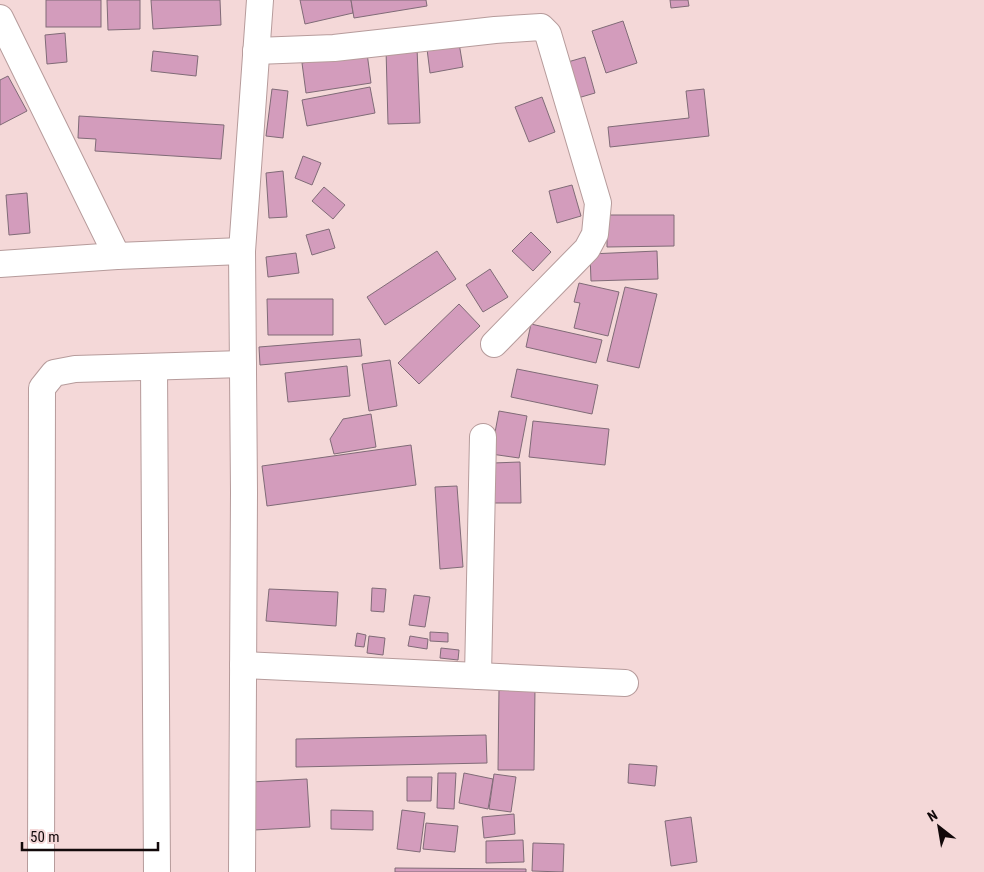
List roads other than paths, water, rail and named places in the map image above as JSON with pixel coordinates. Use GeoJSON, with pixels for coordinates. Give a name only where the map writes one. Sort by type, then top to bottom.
{"type":"FeatureCollection","features":[{"type":"Feature","properties":{"kind":"street"},"geometry":{"type":"LineString","coordinates":[[242,872],[242,250],[260,0]]}},
{"type":"Feature","properties":{"kind":"street"},"geometry":{"type":"LineString","coordinates":[[0,18],[117,256]]}},
{"type":"Feature","properties":{"kind":"street"},"geometry":{"type":"LineString","coordinates":[[256,51],[334,48],[495,30],[541,27],[548,34],[598,203],[595,234],[587,249],[494,344]]}},
{"type":"Feature","properties":{"kind":"street"},"geometry":{"type":"LineString","coordinates":[[0,264],[242,250]]}},
{"type":"Feature","properties":{"kind":"street"},"geometry":{"type":"LineString","coordinates":[[41,872],[42,388],[54,373],[75,369],[243,364]]}},
{"type":"Feature","properties":{"kind":"street"},"geometry":{"type":"LineString","coordinates":[[154,367],[157,872]]}},
{"type":"Feature","properties":{"kind":"street"},"geometry":{"type":"LineString","coordinates":[[478,676],[483,437]]}},
{"type":"Feature","properties":{"kind":"street"},"geometry":{"type":"LineString","coordinates":[[243,666],[624,683]]}}]}
